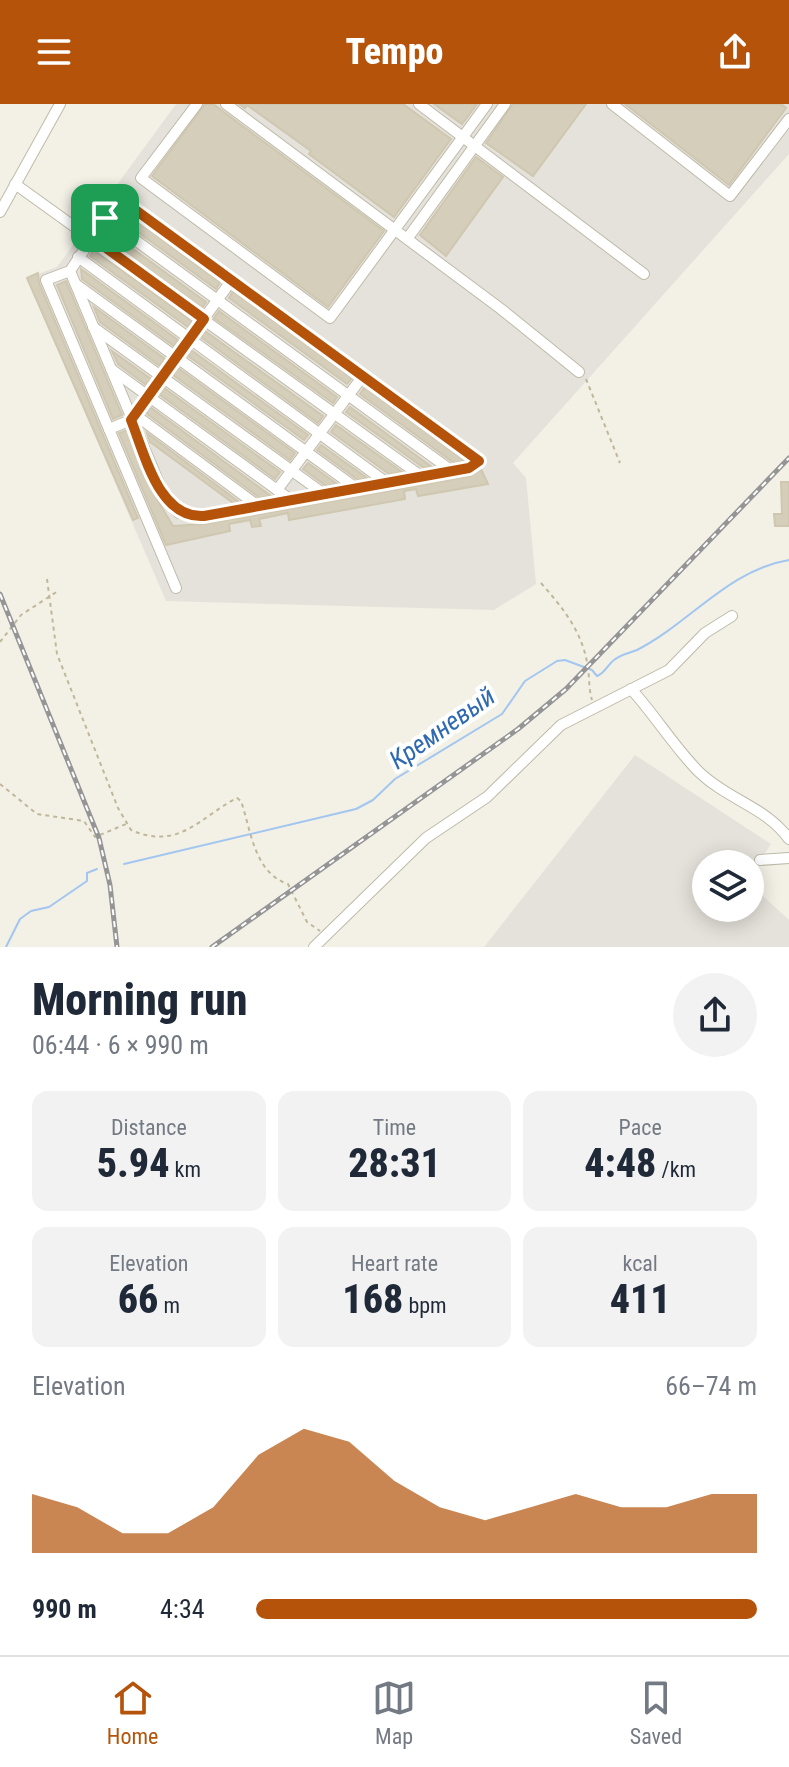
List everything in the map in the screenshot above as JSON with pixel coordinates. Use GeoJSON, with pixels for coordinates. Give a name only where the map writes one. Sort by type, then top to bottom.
{"type":"FeatureCollection","features":[{"type":"Feature","properties":{"kind":"street"},"geometry":{"type":"LineString","coordinates":[[0,212],[60,104]]}},
{"type":"Feature","properties":{"kind":"street"},"geometry":{"type":"LineString","coordinates":[[197,104],[141,178],[330,318],[487,104]]}},
{"type":"Feature","properties":{"kind":"street"},"geometry":{"type":"LineString","coordinates":[[226,104],[579,372]]}},
{"type":"Feature","properties":{"kind":"street"},"geometry":{"type":"LineString","coordinates":[[419,104],[644,274]]}},
{"type":"Feature","properties":{"kind":"street"},"geometry":{"type":"LineString","coordinates":[[407,239],[505,104]]}},
{"type":"Feature","properties":{"kind":"street"},"geometry":{"type":"LineString","coordinates":[[612,104],[730,196],[789,119]]}},
{"type":"Feature","properties":{"kind":"street"},"geometry":{"type":"LineString","coordinates":[[15,184],[421,476]]}},
{"type":"Feature","properties":{"kind":"street"},"geometry":{"type":"LineString","coordinates":[[70,271],[166,500],[179,513],[204,516],[469,468],[479,461],[119,198],[70,271],[46,280],[176,588]]}},
{"type":"Feature","properties":{"kind":"street"},"geometry":{"type":"LineString","coordinates":[[105,218],[452,471]]}},
{"type":"Feature","properties":{"kind":"street"},"geometry":{"type":"LineString","coordinates":[[78,257],[387,483]]}},
{"type":"Feature","properties":{"kind":"street"},"geometry":{"type":"LineString","coordinates":[[109,429],[149,395],[231,281]]}},
{"type":"Feature","properties":{"kind":"street"},"geometry":{"type":"LineString","coordinates":[[75,284],[356,488]]}},
{"type":"Feature","properties":{"kind":"street"},"geometry":{"type":"LineString","coordinates":[[93,327],[324,494]]}},
{"type":"Feature","properties":{"kind":"street"},"geometry":{"type":"LineString","coordinates":[[109,368],[291,500]]}},
{"type":"Feature","properties":{"kind":"street"},"geometry":{"type":"LineString","coordinates":[[277,490],[363,376]]}},
{"type":"Feature","properties":{"kind":"street"},"geometry":{"type":"LineString","coordinates":[[130,414],[258,506]]}},
{"type":"Feature","properties":{"kind":"street"},"geometry":{"type":"LineString","coordinates":[[314,947],[426,838],[487,797],[561,725],[682,661],[705,633],[732,616]]}},
{"type":"Feature","properties":{"kind":"street"},"geometry":{"type":"LineString","coordinates":[[631,689],[699,771],[720,789],[775,820],[789,839]]}},
{"type":"Feature","properties":{"kind":"street"},"geometry":{"type":"LineString","coordinates":[[764,860],[789,858]]}},
{"type":"Feature","properties":{"kind":"path"},"geometry":{"type":"LineString","coordinates":[[579,372],[588,381],[620,463]]}},
{"type":"Feature","properties":{"kind":"path"},"geometry":{"type":"LineString","coordinates":[[47,579],[57,654],[131,830],[154,837],[182,832],[198,826],[237,798],[241,801],[248,830],[265,866],[276,880],[288,884],[307,922],[327,936]]}},
{"type":"Feature","properties":{"kind":"path"},"geometry":{"type":"LineString","coordinates":[[541,583],[577,629],[588,665],[587,686],[594,709]]}},
{"type":"Feature","properties":{"kind":"path"},"geometry":{"type":"LineString","coordinates":[[0,642],[21,615],[58,591]]}},
{"type":"Feature","properties":{"kind":"path"},"geometry":{"type":"LineString","coordinates":[[0,784],[37,814],[84,821],[95,837],[127,824]]}},
{"type":"Feature","properties":{"kind":"shaded area"},"geometry":{"type":"Polygon","coordinates":[[[176,104],[789,104],[789,154],[513,463],[526,478],[536,584],[494,610],[166,601],[27,278],[57,267],[176,104]]]}},
{"type":"Feature","properties":{"kind":"shaded area"},"geometry":{"type":"Polygon","coordinates":[[[635,755],[771,844],[764,855],[764,850],[692,850],[692,922],[764,922],[764,897],[789,920],[789,947],[484,947],[635,755]]]}},
{"type":"Feature","properties":{"kind":"building"},"geometry":{"type":"Polygon","coordinates":[[[205,104],[213,104],[384,231],[328,307],[152,176],[205,104]]]}},
{"type":"Feature","properties":{"kind":"building"},"geometry":{"type":"Polygon","coordinates":[[[239,104],[403,104],[451,139],[394,217],[309,154],[311,151],[247,105],[245,108],[239,104]]]}},
{"type":"Feature","properties":{"kind":"building"},"geometry":{"type":"Polygon","coordinates":[[[434,104],[477,104],[462,124],[434,104]]]}},
{"type":"Feature","properties":{"kind":"building"},"geometry":{"type":"Polygon","coordinates":[[[513,104],[586,104],[533,176],[486,143],[513,104]]]}},
{"type":"Feature","properties":{"kind":"building"},"geometry":{"type":"Polygon","coordinates":[[[625,104],[781,104],[786,108],[729,185],[625,104]]]}},
{"type":"Feature","properties":{"kind":"building"},"geometry":{"type":"Polygon","coordinates":[[[476,157],[503,177],[446,256],[420,235],[476,157]]]}},
{"type":"Feature","properties":{"kind":"building"},"geometry":{"type":"Polygon","coordinates":[[[121,209],[220,282],[216,289],[116,216],[121,209]]]}},
{"type":"Feature","properties":{"kind":"building"},"geometry":{"type":"Polygon","coordinates":[[[107,230],[206,302],[202,308],[102,237],[107,230]]]}},
{"type":"Feature","properties":{"kind":"building"},"geometry":{"type":"Polygon","coordinates":[[[94,250],[192,321],[188,327],[90,256],[94,250]]]}},
{"type":"Feature","properties":{"kind":"building"},"geometry":{"type":"Polygon","coordinates":[[[81,269],[178,340],[174,346],[82,279],[81,269]]]}},
{"type":"Feature","properties":{"kind":"building"},"geometry":{"type":"Polygon","coordinates":[[[38,273],[39,283],[138,518],[133,520],[27,278],[38,273]]]}},
{"type":"Feature","properties":{"kind":"building"},"geometry":{"type":"Polygon","coordinates":[[[66,281],[122,415],[113,419],[57,285],[66,281]]]}},
{"type":"Feature","properties":{"kind":"building"},"geometry":{"type":"Polygon","coordinates":[[[233,291],[352,378],[347,384],[229,298],[233,291]]]}},
{"type":"Feature","properties":{"kind":"building"},"geometry":{"type":"Polygon","coordinates":[[[94,307],[165,359],[160,366],[100,322],[94,307]]]}},
{"type":"Feature","properties":{"kind":"building"},"geometry":{"type":"Polygon","coordinates":[[[219,311],[337,397],[333,403],[214,318],[219,311]]]}},
{"type":"Feature","properties":{"kind":"building"},"geometry":{"type":"Polygon","coordinates":[[[205,331],[323,416],[318,423],[201,337],[205,331]]]}},
{"type":"Feature","properties":{"kind":"building"},"geometry":{"type":"Polygon","coordinates":[[[191,350],[308,435],[304,440],[187,355],[191,350]]]}},
{"type":"Feature","properties":{"kind":"building"},"geometry":{"type":"Polygon","coordinates":[[[112,351],[151,379],[146,385],[118,364],[112,351]]]}},
{"type":"Feature","properties":{"kind":"building"},"geometry":{"type":"Polygon","coordinates":[[[178,368],[295,453],[290,460],[173,375],[178,368]]]}},
{"type":"Feature","properties":{"kind":"building"},"geometry":{"type":"Polygon","coordinates":[[[365,387],[464,461],[454,463],[360,394],[365,387]]]}},
{"type":"Feature","properties":{"kind":"building"},"geometry":{"type":"Polygon","coordinates":[[[164,388],[280,472],[275,479],[159,394],[164,388]]]}},
{"type":"Feature","properties":{"kind":"building"},"geometry":{"type":"Polygon","coordinates":[[[150,407],[271,496],[260,498],[146,413],[150,407]]]}},
{"type":"Feature","properties":{"kind":"building"},"geometry":{"type":"Polygon","coordinates":[[[350,407],[432,467],[424,468],[346,412],[350,407]]]}},
{"type":"Feature","properties":{"kind":"building"},"geometry":{"type":"Polygon","coordinates":[[[336,425],[402,472],[389,474],[331,432],[336,425]]]}},
{"type":"Feature","properties":{"kind":"building"},"geometry":{"type":"Polygon","coordinates":[[[128,430],[159,503],[173,526],[205,524],[470,476],[481,469],[488,484],[418,496],[416,489],[404,491],[405,499],[289,520],[288,513],[259,519],[261,526],[252,527],[250,520],[229,524],[230,531],[166,545],[119,433],[128,430]]]}},
{"type":"Feature","properties":{"kind":"building"},"geometry":{"type":"Polygon","coordinates":[[[147,433],[239,502],[233,503],[150,442],[147,433]]]}},
{"type":"Feature","properties":{"kind":"building"},"geometry":{"type":"Polygon","coordinates":[[[321,445],[367,478],[358,480],[317,450],[321,445]]]}},
{"type":"Feature","properties":{"kind":"building"},"geometry":{"type":"Polygon","coordinates":[[[308,463],[337,484],[326,486],[303,469],[308,463]]]}},
{"type":"Feature","properties":{"kind":"building"},"geometry":{"type":"Polygon","coordinates":[[[781,482],[789,482],[789,526],[775,526],[774,514],[782,514],[781,482]]]}},
{"type":"Feature","properties":{"kind":"waterway","name":"Кремневый"},"geometry":{"type":"LineString","coordinates":[[124,864],[356,809],[373,800],[395,779],[502,714],[525,681],[557,661],[565,660],[592,670],[597,676],[617,658],[656,639],[747,574],[789,560]]}},
{"type":"Feature","properties":{"kind":"waterway","name":"Кремневый"},"geometry":{"type":"LineString","coordinates":[[6,947],[20,919],[31,911],[49,907],[87,881],[87,873],[97,869]]}},
{"type":"Feature","properties":{"kind":"railway"},"geometry":{"type":"LineString","coordinates":[[212,947],[518,729],[566,689],[789,458]]}},
{"type":"Feature","properties":{"kind":"railway"},"geometry":{"type":"LineString","coordinates":[[0,594],[99,838],[110,885],[117,947]]}},
{"type":"Feature","properties":{"kind":"route"},"geometry":{"type":"LineString","coordinates":[[119,198],[479,461],[469,468],[204,516],[192,517],[179,513],[166,500],[131,420],[204,319],[91,237],[105,218],[119,198]]}}]}
